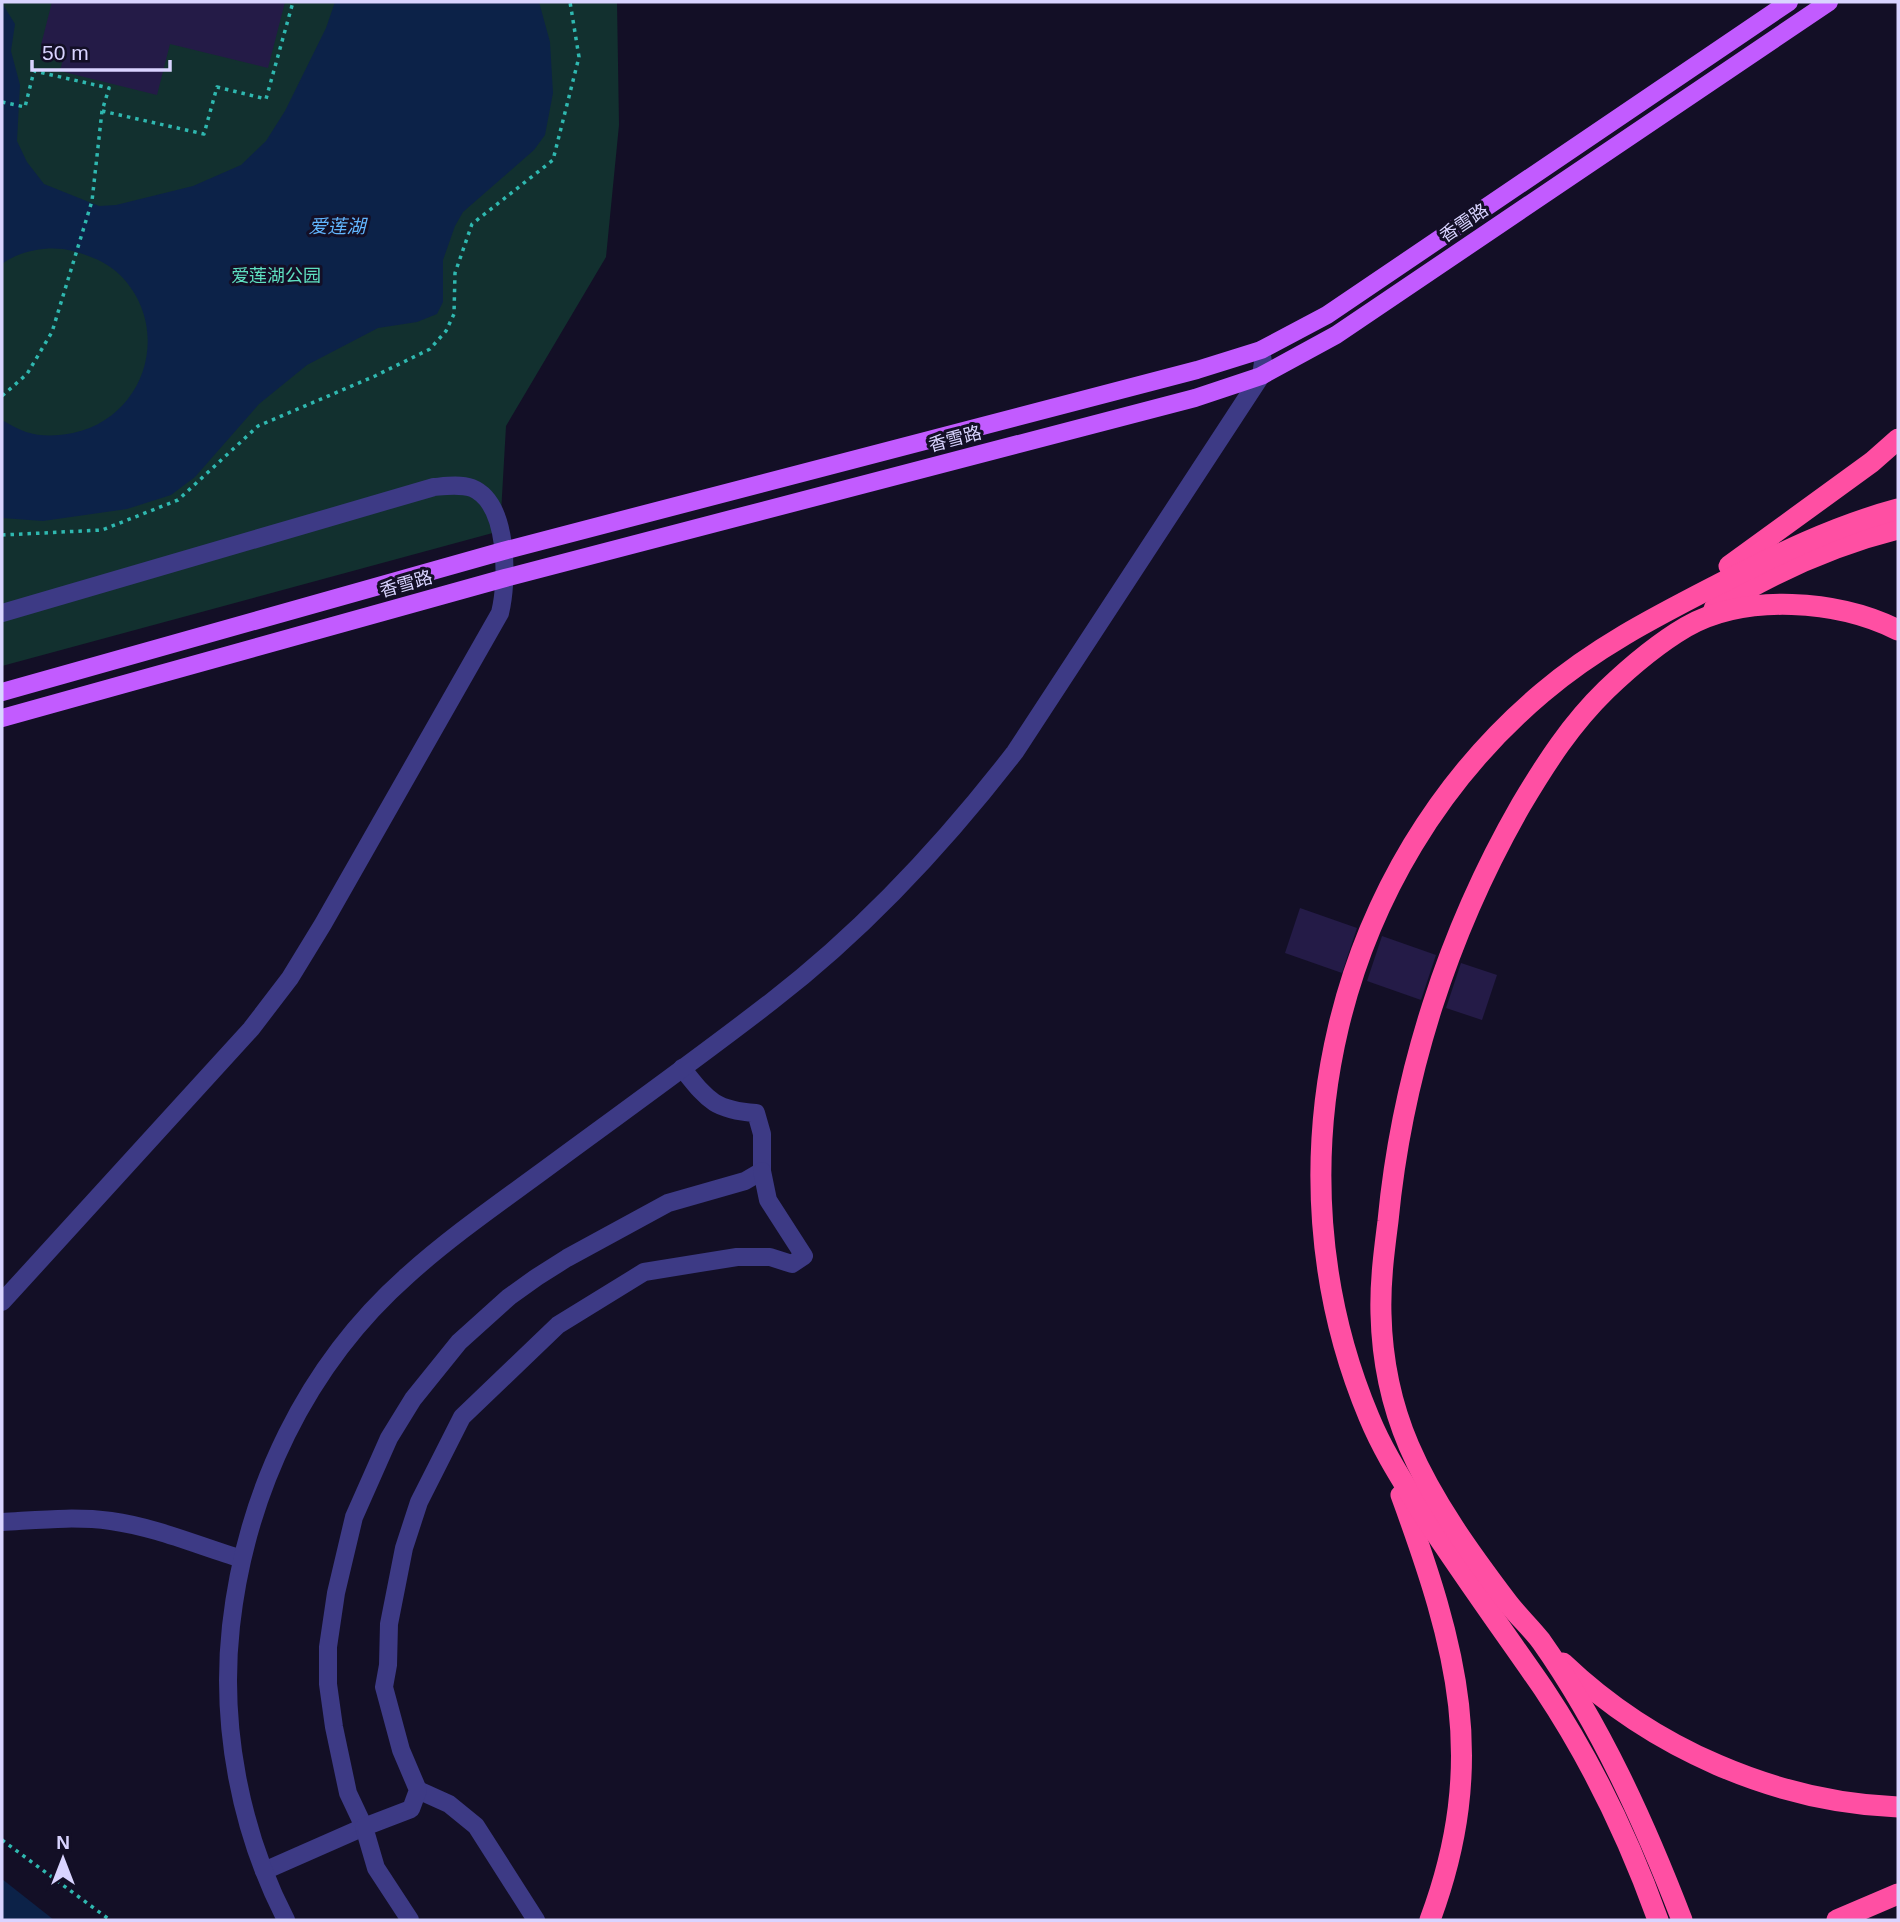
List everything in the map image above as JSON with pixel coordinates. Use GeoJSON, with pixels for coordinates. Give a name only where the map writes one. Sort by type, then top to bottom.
{"type":"FeatureCollection","features":[{"type":"Feature","properties":{"kind":"highway"},"geometry":{"type":"LineString","coordinates":[[1675,606],[1898,439]]}},
{"type":"Feature","properties":{"kind":"highway"},"geometry":{"type":"LineString","coordinates":[[1430,1920],[1451,1857],[1457,1826],[1463,1762],[1461,1709],[1446,1636],[1418,1545],[1341,1337],[1331,1295],[1320,1210],[1319,1168],[1326,1082],[1333,1040],[1357,958],[1409,848],[1456,782],[1510,722],[1572,669],[1605,645],[1675,606],[1799,544],[1898,509]]}},
{"type":"Feature","properties":{"kind":"highway"},"geometry":{"type":"LineString","coordinates":[[1898,528],[1806,561],[1736,596],[1641,659],[1581,716],[1563,738],[1537,777],[1503,839],[1472,902],[1437,990],[1409,1092],[1392,1184],[1381,1282],[1381,1315],[1388,1374],[1410,1448],[1467,1547],[1540,1640],[1592,1689],[1622,1711],[1652,1731],[1705,1759],[1796,1791],[1854,1803],[1898,1807]]}},
{"type":"Feature","properties":{"kind":"highway"},"geometry":{"type":"LineString","coordinates":[[1689,626],[1737,610],[1788,604],[1839,609],[1898,630]]}},
{"type":"Feature","properties":{"kind":"highway"},"geometry":{"type":"LineString","coordinates":[[1387,1457],[1570,1732],[1614,1814],[1658,1920]]}},
{"type":"Feature","properties":{"kind":"highway"},"geometry":{"type":"LineString","coordinates":[[1540,1640],[1627,1792],[1681,1920]]}},
{"type":"Feature","properties":{"kind":"highway"},"geometry":{"type":"LineString","coordinates":[[1837,1920],[1898,1894]]}},
{"type":"Feature","properties":{"kind":"main road","name":"香雪路"},"geometry":{"type":"LineString","coordinates":[[2,692],[503,551],[1197,370],[1261,350],[1327,316],[1789,2]]}},
{"type":"Feature","properties":{"kind":"main road","name":"香雪路"},"geometry":{"type":"LineString","coordinates":[[2,718],[505,578],[1195,398],[1261,376],[1336,335],[1829,2]]}},
{"type":"Feature","properties":{"kind":"street"},"geometry":{"type":"LineString","coordinates":[[286,1920],[264,1871],[241,1795],[230,1717],[230,1637],[242,1559],[262,1489],[293,1422],[332,1359],[371,1311],[433,1252],[773,1000],[867,919],[911,875],[982,795],[1015,752],[1261,376],[1261,350]]}},
{"type":"Feature","properties":{"kind":"street"},"geometry":{"type":"LineString","coordinates":[[2,613],[434,488],[454,485],[472,488],[486,498],[495,515],[503,551],[505,578],[500,613],[290,978],[251,1029],[2,1302]]}},
{"type":"Feature","properties":{"kind":"street"},"geometry":{"type":"LineString","coordinates":[[536,1920],[475,1826],[449,1804],[418,1790],[401,1750],[384,1687],[388,1665],[389,1624],[404,1548],[419,1502],[462,1418],[558,1325],[644,1272],[737,1257],[770,1257],[792,1264],[804,1256],[768,1200],[762,1171],[762,1134],[756,1113],[731,1111],[708,1100],[682,1068]]}},
{"type":"Feature","properties":{"kind":"street"},"geometry":{"type":"LineString","coordinates":[[410,1920],[376,1868],[364,1827],[348,1793],[328,1684],[328,1647],[336,1592],[354,1517],[389,1438],[413,1399],[459,1342],[509,1297],[567,1258],[668,1203],[745,1181],[762,1171]]}},
{"type":"Feature","properties":{"kind":"street"},"geometry":{"type":"LineString","coordinates":[[2,1522],[76,1518],[113,1521],[145,1528],[242,1559]]}},
{"type":"Feature","properties":{"kind":"street"},"geometry":{"type":"LineString","coordinates":[[264,1871],[411,1809],[418,1790]]}},
{"type":"Feature","properties":{"kind":"path"},"geometry":{"type":"LineString","coordinates":[[102,111],[204,134],[217,87],[266,100],[293,2]]}},
{"type":"Feature","properties":{"kind":"path"},"geometry":{"type":"LineString","coordinates":[[2,535],[102,530],[178,500],[258,426],[430,349],[446,331],[454,314],[455,273],[472,224],[553,160],[579,57],[570,2]]}},
{"type":"Feature","properties":{"kind":"path"},"geometry":{"type":"LineString","coordinates":[[2,102],[25,107],[34,71],[109,88],[102,111],[92,201],[52,332],[27,374],[2,396]]}},
{"type":"Feature","properties":{"kind":"path"},"geometry":{"type":"LineString","coordinates":[[2,1840],[110,1920]]}},
{"type":"Feature","properties":{"kind":"green space","name":"爱莲湖公园"},"geometry":{"type":"Polygon","coordinates":[[[2,2],[617,2],[619,125],[606,257],[506,426],[500,531],[2,666],[2,2]]]}},
{"type":"Feature","properties":{"kind":"water","name":"爱莲湖"},"geometry":{"type":"Polygon","coordinates":[[[335,2],[539,2],[550,42],[553,93],[545,135],[534,150],[463,212],[443,260],[443,302],[437,314],[417,322],[378,328],[307,365],[259,404],[195,477],[171,495],[127,509],[43,521],[2,518],[2,420],[26,432],[44,435],[73,433],[98,424],[119,409],[134,390],[144,368],[148,344],[145,320],[136,296],[120,275],[104,263],[73,251],[55,249],[27,252],[2,264],[2,3],[15,24],[11,51],[20,85],[17,141],[27,162],[44,184],[99,206],[116,205],[193,186],[241,165],[266,141],[285,111],[326,28],[335,2]]]}},
{"type":"Feature","properties":{"kind":"water"},"geometry":{"type":"Polygon","coordinates":[[[2,1879],[54,1920],[2,1920],[2,1879]]]}},
{"type":"Feature","properties":{"kind":"building"},"geometry":{"type":"Polygon","coordinates":[[[52,2],[285,2],[268,68],[170,44],[157,95],[60,71],[65,51],[41,45],[52,2]]]}},
{"type":"Feature","properties":{"kind":"building"},"geometry":{"type":"Polygon","coordinates":[[[1300,908],[1357,928],[1342,973],[1285,953],[1300,908]]]}},
{"type":"Feature","properties":{"kind":"building"},"geometry":{"type":"Polygon","coordinates":[[[1382,936],[1436,955],[1421,1000],[1367,981],[1382,936]]]}},
{"type":"Feature","properties":{"kind":"building"},"geometry":{"type":"Polygon","coordinates":[[[1461,963],[1497,975],[1482,1020],[1446,1008],[1461,963]]]}}]}
